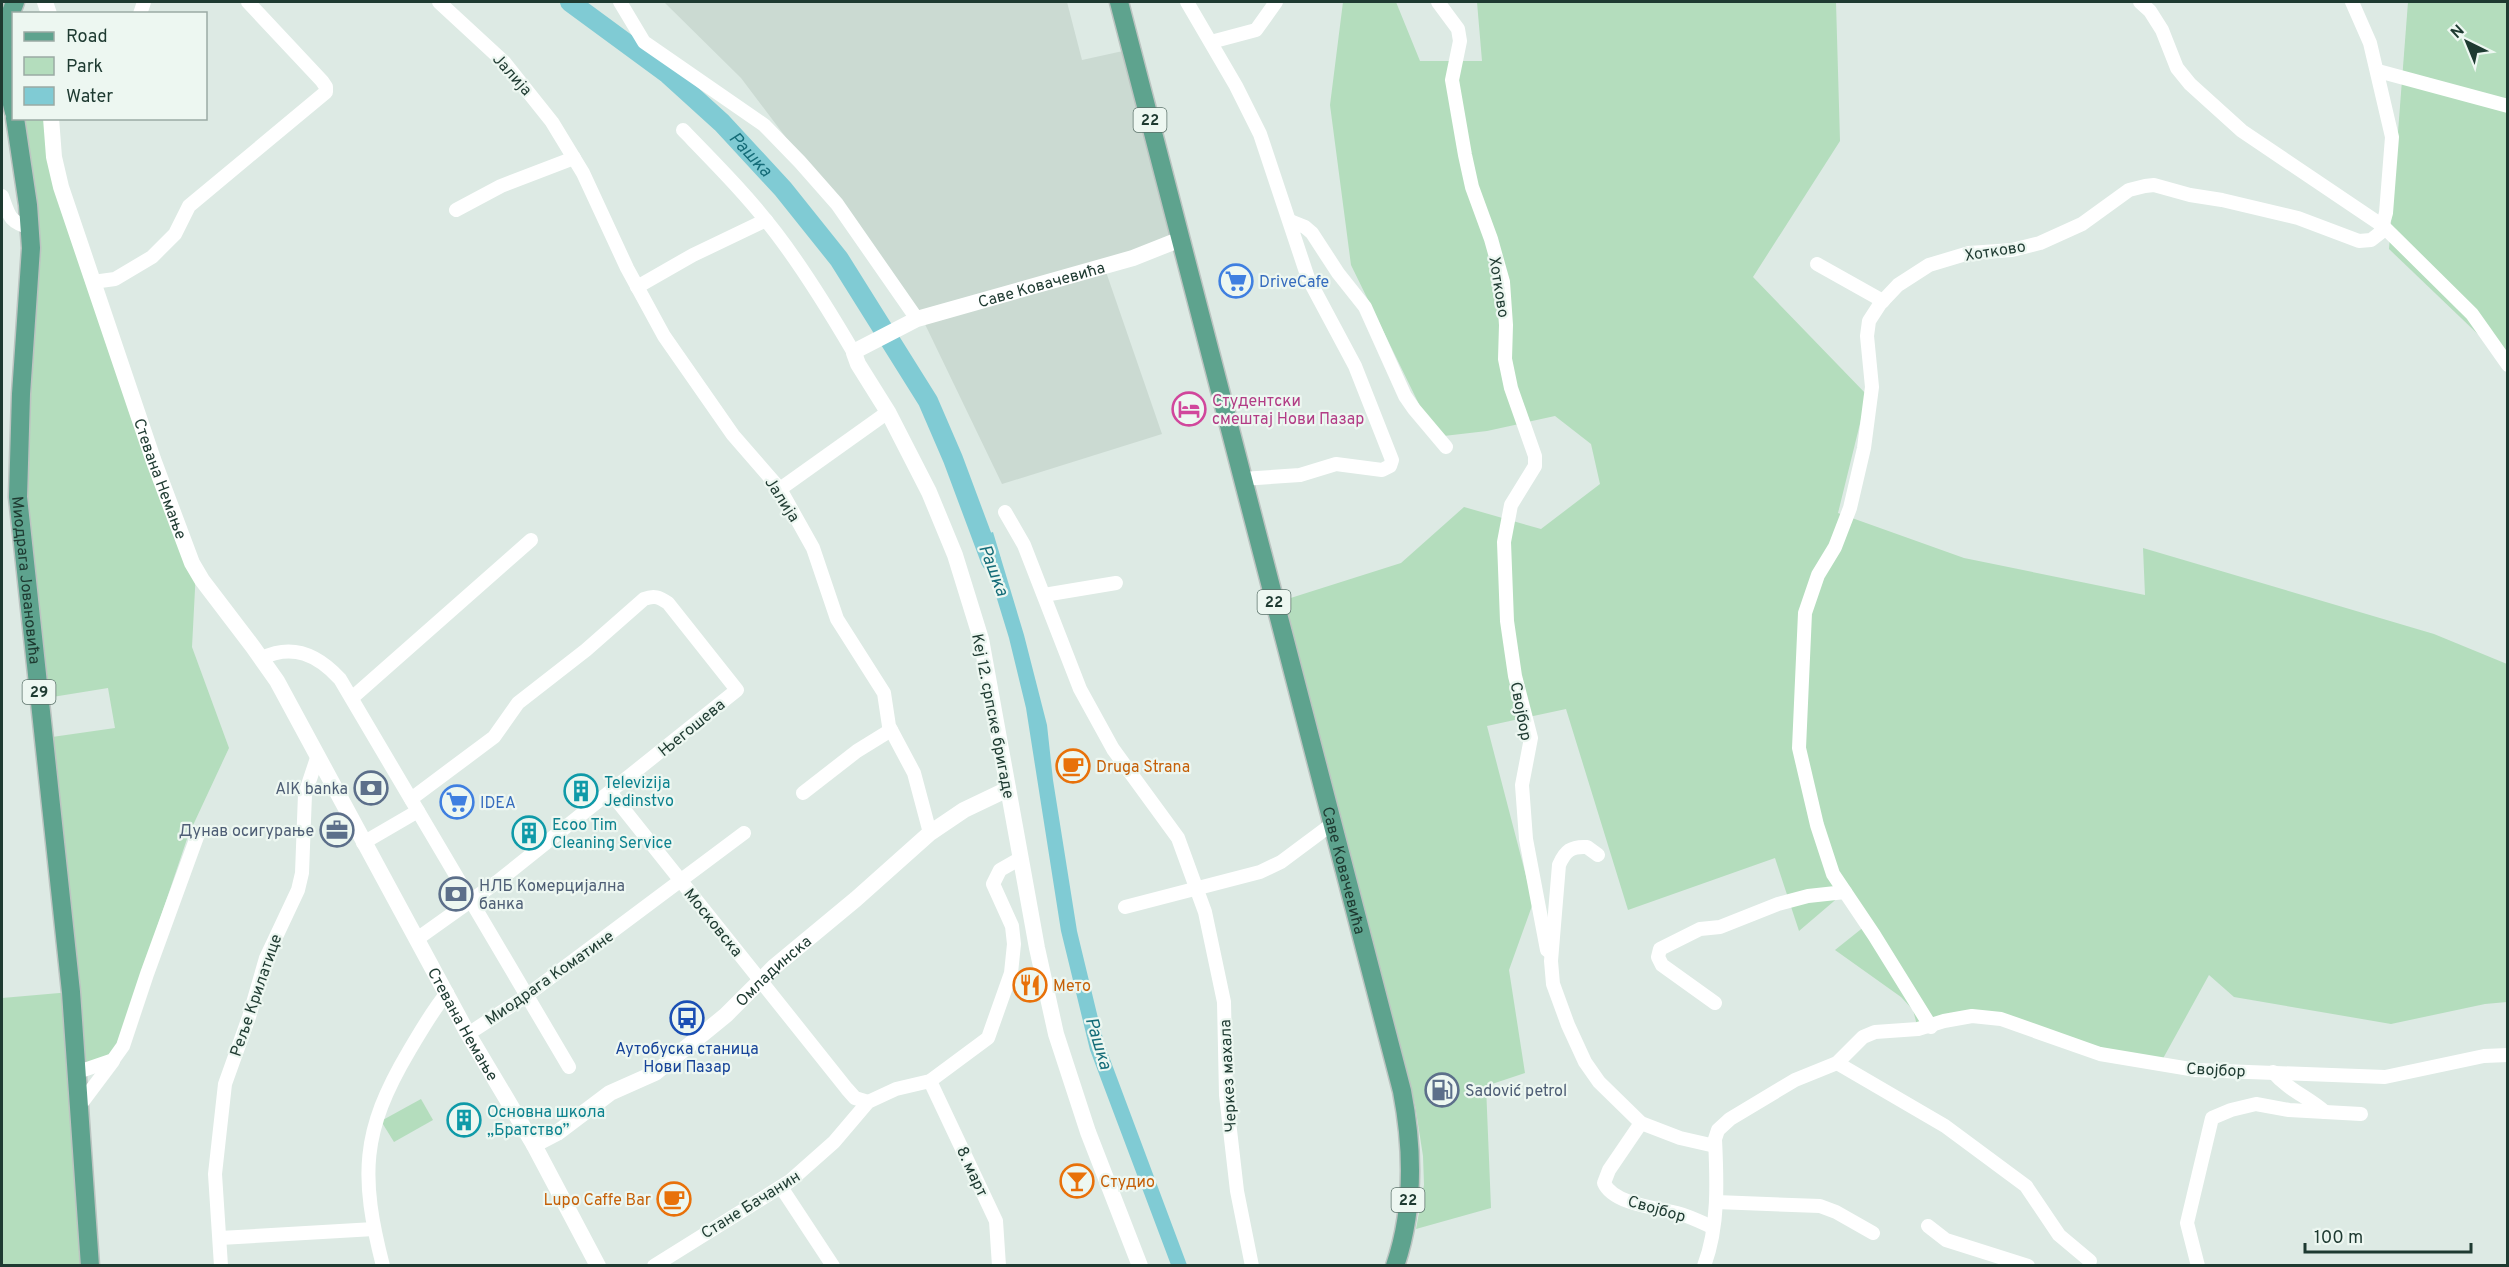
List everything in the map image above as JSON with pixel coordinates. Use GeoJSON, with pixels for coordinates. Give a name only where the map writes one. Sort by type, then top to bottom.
{"type":"FeatureCollection","features":[{"type":"Feature","properties":{"kind":"main road","name":"Саве Ковачевића"},"geometry":{"type":"LineString","coordinates":[[1119,2],[1406,1114],[1410,1171],[1407,1212],[1395,1266]]}},
{"type":"Feature","properties":{"kind":"main road"},"geometry":{"type":"LineString","coordinates":[[12,15],[4,33],[4,59],[12,101]]}},
{"type":"Feature","properties":{"kind":"main road","name":"Миодрага Јовановића"},"geometry":{"type":"LineString","coordinates":[[15,120],[31,228],[18,497],[78,1072],[90,1266]]}},
{"type":"Feature","properties":{"kind":"street"},"geometry":{"type":"LineString","coordinates":[[93,282],[115,279],[152,257],[175,234],[189,206],[326,92],[322,81],[248,2]]}},
{"type":"Feature","properties":{"kind":"street","name":"Јалија"},"geometry":{"type":"LineString","coordinates":[[439,2],[518,77],[555,127],[574,158],[637,287],[664,336],[733,435],[780,489],[813,548],[837,619],[884,693],[891,730],[914,773],[930,833]]}},
{"type":"Feature","properties":{"kind":"street"},"geometry":{"type":"LineString","coordinates":[[620,2],[644,42],[764,125],[800,162],[837,204],[909,322]]}},
{"type":"Feature","properties":{"kind":"street"},"geometry":{"type":"LineString","coordinates":[[1187,2],[1260,134],[1308,278],[1355,366],[1392,460],[1390,466],[1382,470],[1336,464],[1300,475],[1242,479]]}},
{"type":"Feature","properties":{"kind":"street"},"geometry":{"type":"LineString","coordinates":[[1211,42],[1256,30],[1276,2]]}},
{"type":"Feature","properties":{"kind":"street","name":"Хотково"},"geometry":{"type":"LineString","coordinates":[[1438,2],[1458,28],[1460,41],[1452,80],[1472,187],[1491,239],[1503,282],[1506,325],[1505,359],[1511,388],[1535,456],[1535,466],[1511,505],[1504,542],[1505,573]]}},
{"type":"Feature","properties":{"kind":"street"},"geometry":{"type":"LineString","coordinates":[[2140,2],[2150,11],[2162,30],[2177,68],[2190,84],[2242,131],[2383,226],[2472,314],[2508,365]]}},
{"type":"Feature","properties":{"kind":"street"},"geometry":{"type":"LineString","coordinates":[[2352,2],[2370,43],[2378,70],[2392,137],[2383,226]]}},
{"type":"Feature","properties":{"kind":"street"},"geometry":{"type":"LineString","coordinates":[[2378,70],[2508,106]]}},
{"type":"Feature","properties":{"kind":"street","name":"Стевана Немање"},"geometry":{"type":"LineString","coordinates":[[51,120],[58,176],[153,459],[192,563],[210,592],[262,658],[468,1034],[534,1145],[598,1266]]}},
{"type":"Feature","properties":{"kind":"street"},"geometry":{"type":"LineString","coordinates":[[637,287],[693,255],[766,220],[682,130]]}},
{"type":"Feature","properties":{"kind":"street"},"geometry":{"type":"LineString","coordinates":[[456,210],[501,186],[574,158]]}},
{"type":"Feature","properties":{"kind":"street","name":"Хотково"},"geometry":{"type":"LineString","coordinates":[[1845,892],[1833,874],[1817,825],[1799,748],[1805,613],[1818,575],[1835,547],[1850,508],[1864,448],[1872,387],[1869,321],[1883,301],[1898,285],[1929,265],[1969,253],[2012,250],[2040,243],[2082,224],[2129,190],[2145,186],[2154,185],[2298,218],[2359,241],[2371,240],[2380,233],[2383,226]]}},
{"type":"Feature","properties":{"kind":"street"},"geometry":{"type":"LineString","coordinates":[[2,196],[9,215],[15,223],[31,228]]}},
{"type":"Feature","properties":{"kind":"street","name":"Кеј 12. српске бригаде"},"geometry":{"type":"LineString","coordinates":[[766,220],[860,350],[858,364],[888,412],[929,492],[955,555],[981,639],[1037,948],[1062,1052],[1088,1132],[1140,1266]]}},
{"type":"Feature","properties":{"kind":"street"},"geometry":{"type":"LineString","coordinates":[[1290,221],[1305,227],[1312,233],[1338,273],[1365,307],[1414,410],[1446,447]]}},
{"type":"Feature","properties":{"kind":"street","name":"Саве Ковачевића"},"geometry":{"type":"LineString","coordinates":[[860,350],[909,322],[1133,258],[1180,239]]}},
{"type":"Feature","properties":{"kind":"street"},"geometry":{"type":"LineString","coordinates":[[1817,264],[1883,301]]}},
{"type":"Feature","properties":{"kind":"street"},"geometry":{"type":"LineString","coordinates":[[780,489],[888,412]]}},
{"type":"Feature","properties":{"kind":"street","name":"Черкез махала"},"geometry":{"type":"LineString","coordinates":[[1005,512],[1024,545],[1080,689],[1113,749],[1178,838],[1205,912],[1224,1002],[1226,1095],[1237,1191],[1252,1266]]}},
{"type":"Feature","properties":{"kind":"street"},"geometry":{"type":"LineString","coordinates":[[353,697],[531,540]]}},
{"type":"Feature","properties":{"kind":"street","name":"Својбор"},"geometry":{"type":"LineString","coordinates":[[1505,573],[1507,621],[1515,676],[1531,738],[1522,785],[1526,839],[1547,950],[1551,953]]}},
{"type":"Feature","properties":{"kind":"street"},"geometry":{"type":"LineString","coordinates":[[1044,595],[1116,583]]}},
{"type":"Feature","properties":{"kind":"street","name":"Његошева"},"geometry":{"type":"LineString","coordinates":[[415,805],[494,737],[518,702],[586,650],[644,599],[658,597],[668,603],[737,690],[472,900],[417,939]]}},
{"type":"Feature","properties":{"kind":"street"},"geometry":{"type":"LineString","coordinates":[[262,658],[279,651],[311,656],[320,660],[333,672],[353,697],[569,1067]]}},
{"type":"Feature","properties":{"kind":"street"},"geometry":{"type":"LineString","coordinates":[[803,794],[857,751],[891,730]]}},
{"type":"Feature","properties":{"kind":"street","name":"Реље Крилатице"},"geometry":{"type":"LineString","coordinates":[[221,1266],[215,1174],[225,1084],[249,1017],[266,957],[300,880],[305,794],[317,758]]}},
{"type":"Feature","properties":{"kind":"street","name":"Омладинска"},"geometry":{"type":"LineString","coordinates":[[534,1145],[557,1133],[610,1093],[655,1073],[726,1015],[761,980],[930,833],[964,810],[1008,789]]}},
{"type":"Feature","properties":{"kind":"street","name":"Московска"},"geometry":{"type":"LineString","coordinates":[[610,792],[851,1094],[868,1102]]}},
{"type":"Feature","properties":{"kind":"street"},"geometry":{"type":"LineString","coordinates":[[363,843],[415,805]]}},
{"type":"Feature","properties":{"kind":"street"},"geometry":{"type":"LineString","coordinates":[[1125,907],[1260,872],[1281,862],[1332,824]]}},
{"type":"Feature","properties":{"kind":"street","name":"Миодрага Коматине"},"geometry":{"type":"LineString","coordinates":[[468,1034],[526,996],[744,833]]}},
{"type":"Feature","properties":{"kind":"street"},"geometry":{"type":"LineString","coordinates":[[80,1105],[128,1036],[147,974],[198,834]]}},
{"type":"Feature","properties":{"kind":"street","name":"Својбор"},"geometry":{"type":"LineString","coordinates":[[1598,855],[1595,851],[1581,847],[1570,848],[1562,859],[1556,887],[1551,953],[1553,984],[1580,1052],[1599,1082],[1641,1123],[1680,1138],[1715,1146]]}},
{"type":"Feature","properties":{"kind":"street","name":"Стане Бачанин"},"geometry":{"type":"LineString","coordinates":[[654,1266],[781,1187],[816,1160],[868,1102],[896,1089],[930,1081],[988,1038],[1001,1006],[1013,964],[1014,934],[993,885],[1000,870],[1021,858]]}},
{"type":"Feature","properties":{"kind":"street"},"geometry":{"type":"LineString","coordinates":[[1715,1003],[1662,964],[1658,957],[1660,949],[1700,929],[1720,927],[1778,903],[1808,896],[1845,892],[1931,1027]]}},
{"type":"Feature","properties":{"kind":"street"},"geometry":{"type":"LineString","coordinates":[[383,1266],[368,1190],[368,1166],[375,1121],[397,1072],[434,1009],[447,993]]}},
{"type":"Feature","properties":{"kind":"street","name":"Својбор"},"geometry":{"type":"LineString","coordinates":[[1704,1266],[1716,1202],[1715,1146],[1718,1130],[1730,1119],[1795,1080],[1837,1063],[1863,1037],[1875,1032],[1931,1027],[1956,1018],[1988,1016],[2100,1054],[2196,1070],[2342,1077],[2385,1077],[2484,1056],[2508,1055]]}},
{"type":"Feature","properties":{"kind":"street"},"geometry":{"type":"LineString","coordinates":[[78,1072],[113,1060]]}},
{"type":"Feature","properties":{"kind":"street"},"geometry":{"type":"LineString","coordinates":[[1837,1063],[1946,1126],[2026,1186],[2059,1234],[2090,1262]]}},
{"type":"Feature","properties":{"kind":"street"},"geometry":{"type":"LineString","coordinates":[[2273,1072],[2284,1084],[2314,1102],[2325,1112]]}},
{"type":"Feature","properties":{"kind":"street","name":"8. март"},"geometry":{"type":"LineString","coordinates":[[930,1081],[996,1221],[999,1266]]}},
{"type":"Feature","properties":{"kind":"street"},"geometry":{"type":"LineString","coordinates":[[2198,1266],[2187,1223],[2212,1119],[2231,1110],[2256,1104],[2289,1110],[2361,1114]]}},
{"type":"Feature","properties":{"kind":"street","name":"Својбор"},"geometry":{"type":"LineString","coordinates":[[1641,1123],[1609,1170],[1604,1183],[1607,1189],[1620,1198],[1647,1207],[1678,1213],[1712,1227]]}},
{"type":"Feature","properties":{"kind":"street"},"geometry":{"type":"LineString","coordinates":[[781,1187],[833,1266]]}},
{"type":"Feature","properties":{"kind":"street"},"geometry":{"type":"LineString","coordinates":[[1716,1202],[1820,1206],[1836,1212],[1873,1233]]}},
{"type":"Feature","properties":{"kind":"street"},"geometry":{"type":"LineString","coordinates":[[1928,1226],[1946,1240],[2028,1266]]}},
{"type":"Feature","properties":{"kind":"street"},"geometry":{"type":"LineString","coordinates":[[220,1238],[374,1229]]}},
{"type":"Feature","properties":{"kind":"shaded area"},"geometry":{"type":"Polygon","coordinates":[[[664,2],[1067,2],[1082,60],[1123,51],[1173,239],[1105,269],[1162,434],[1002,484],[922,318],[741,78],[664,2]]]}},
{"type":"Feature","properties":{"kind":"green space"},"geometry":{"type":"Polygon","coordinates":[[[1343,2],[1396,2],[1420,61],[1482,61],[1477,2],[1836,2],[1840,141],[1753,277],[1867,395],[1838,513],[1964,558],[2145,595],[2143,548],[2434,634],[2507,664],[2507,1002],[2485,1004],[2391,1024],[2234,997],[2209,975],[2160,1064],[2001,1019],[1918,1029],[1913,1010],[1901,997],[1835,950],[1865,926],[1840,896],[1799,931],[1775,858],[1628,910],[1566,709],[1487,726],[1533,903],[1509,970],[1525,1073],[1486,1086],[1491,1208],[1416,1229],[1424,1185],[1423,1156],[1415,1105],[1278,602],[1401,563],[1464,507],[1541,529],[1600,484],[1591,444],[1555,416],[1487,431],[1435,437],[1351,265],[1330,105],[1343,2]]]}},
{"type":"Feature","properties":{"kind":"green space"},"geometry":{"type":"Polygon","coordinates":[[[2408,2],[2507,2],[2507,362],[2389,249],[2408,2]]]}},
{"type":"Feature","properties":{"kind":"green space"},"geometry":{"type":"Polygon","coordinates":[[[15,120],[51,120],[54,157],[196,570],[192,647],[229,748],[188,836],[118,1043],[109,1055],[78,1072],[90,1265],[2,1266],[2,998],[71,992],[45,738],[115,728],[108,688],[40,699],[26,575],[28,288],[15,120]]]}},
{"type":"Feature","properties":{"kind":"green space"},"geometry":{"type":"Polygon","coordinates":[[[421,1099],[433,1120],[394,1142],[381,1121],[421,1099]]]}},
{"type":"Feature","properties":{"kind":"water"},"geometry":{"type":"Polygon","coordinates":[[[993,532],[1024,635],[1047,725],[1053,780],[1077,931],[1104,1043],[1187,1265],[1171,1265],[1090,1050],[1061,931],[1026,708],[1009,638],[978,537],[993,532]]]}},
{"type":"Feature","properties":{"kind":"waterway","name":"Рашка"},"geometry":{"type":"LineString","coordinates":[[570,2],[668,74],[722,123],[783,189],[839,259],[928,401],[953,459],[991,561]]}},
{"type":"Feature","properties":{"kind":"place","name":"DriveCafe"},"geometry":{"type":"Point","coordinates":[1236,281]}},
{"type":"Feature","properties":{"kind":"place","name":"Студентски смештај Нови Пазар"},"geometry":{"type":"Point","coordinates":[1189,409]}},
{"type":"Feature","properties":{"kind":"place","name":"Druga Strana"},"geometry":{"type":"Point","coordinates":[1073,766]}},
{"type":"Feature","properties":{"kind":"place","name":"AIK banka"},"geometry":{"type":"Point","coordinates":[371,788]}},
{"type":"Feature","properties":{"kind":"place","name":"Televizija Jedinstvo"},"geometry":{"type":"Point","coordinates":[581,791]}},
{"type":"Feature","properties":{"kind":"place","name":"IDEA"},"geometry":{"type":"Point","coordinates":[457,802]}},
{"type":"Feature","properties":{"kind":"place","name":"Дунав осигурање"},"geometry":{"type":"Point","coordinates":[337,830]}},
{"type":"Feature","properties":{"kind":"place","name":"Ecoo Tim Cleaning Service"},"geometry":{"type":"Point","coordinates":[529,833]}},
{"type":"Feature","properties":{"kind":"place","name":"НЛБ Комерцијална банка"},"geometry":{"type":"Point","coordinates":[456,894]}},
{"type":"Feature","properties":{"kind":"place","name":"Мето"},"geometry":{"type":"Point","coordinates":[1030,985]}},
{"type":"Feature","properties":{"kind":"place","name":"Аутобуска станица Нови Пазар"},"geometry":{"type":"Point","coordinates":[687,1018]}},
{"type":"Feature","properties":{"kind":"place","name":"Sadović petrol"},"geometry":{"type":"Point","coordinates":[1442,1090]}},
{"type":"Feature","properties":{"kind":"place","name":"Основна школа „Братство”"},"geometry":{"type":"Point","coordinates":[464,1120]}},
{"type":"Feature","properties":{"kind":"place","name":"Студио"},"geometry":{"type":"Point","coordinates":[1077,1181]}},
{"type":"Feature","properties":{"kind":"place","name":"Lupo Caffe Bar"},"geometry":{"type":"Point","coordinates":[674,1199]}}]}
